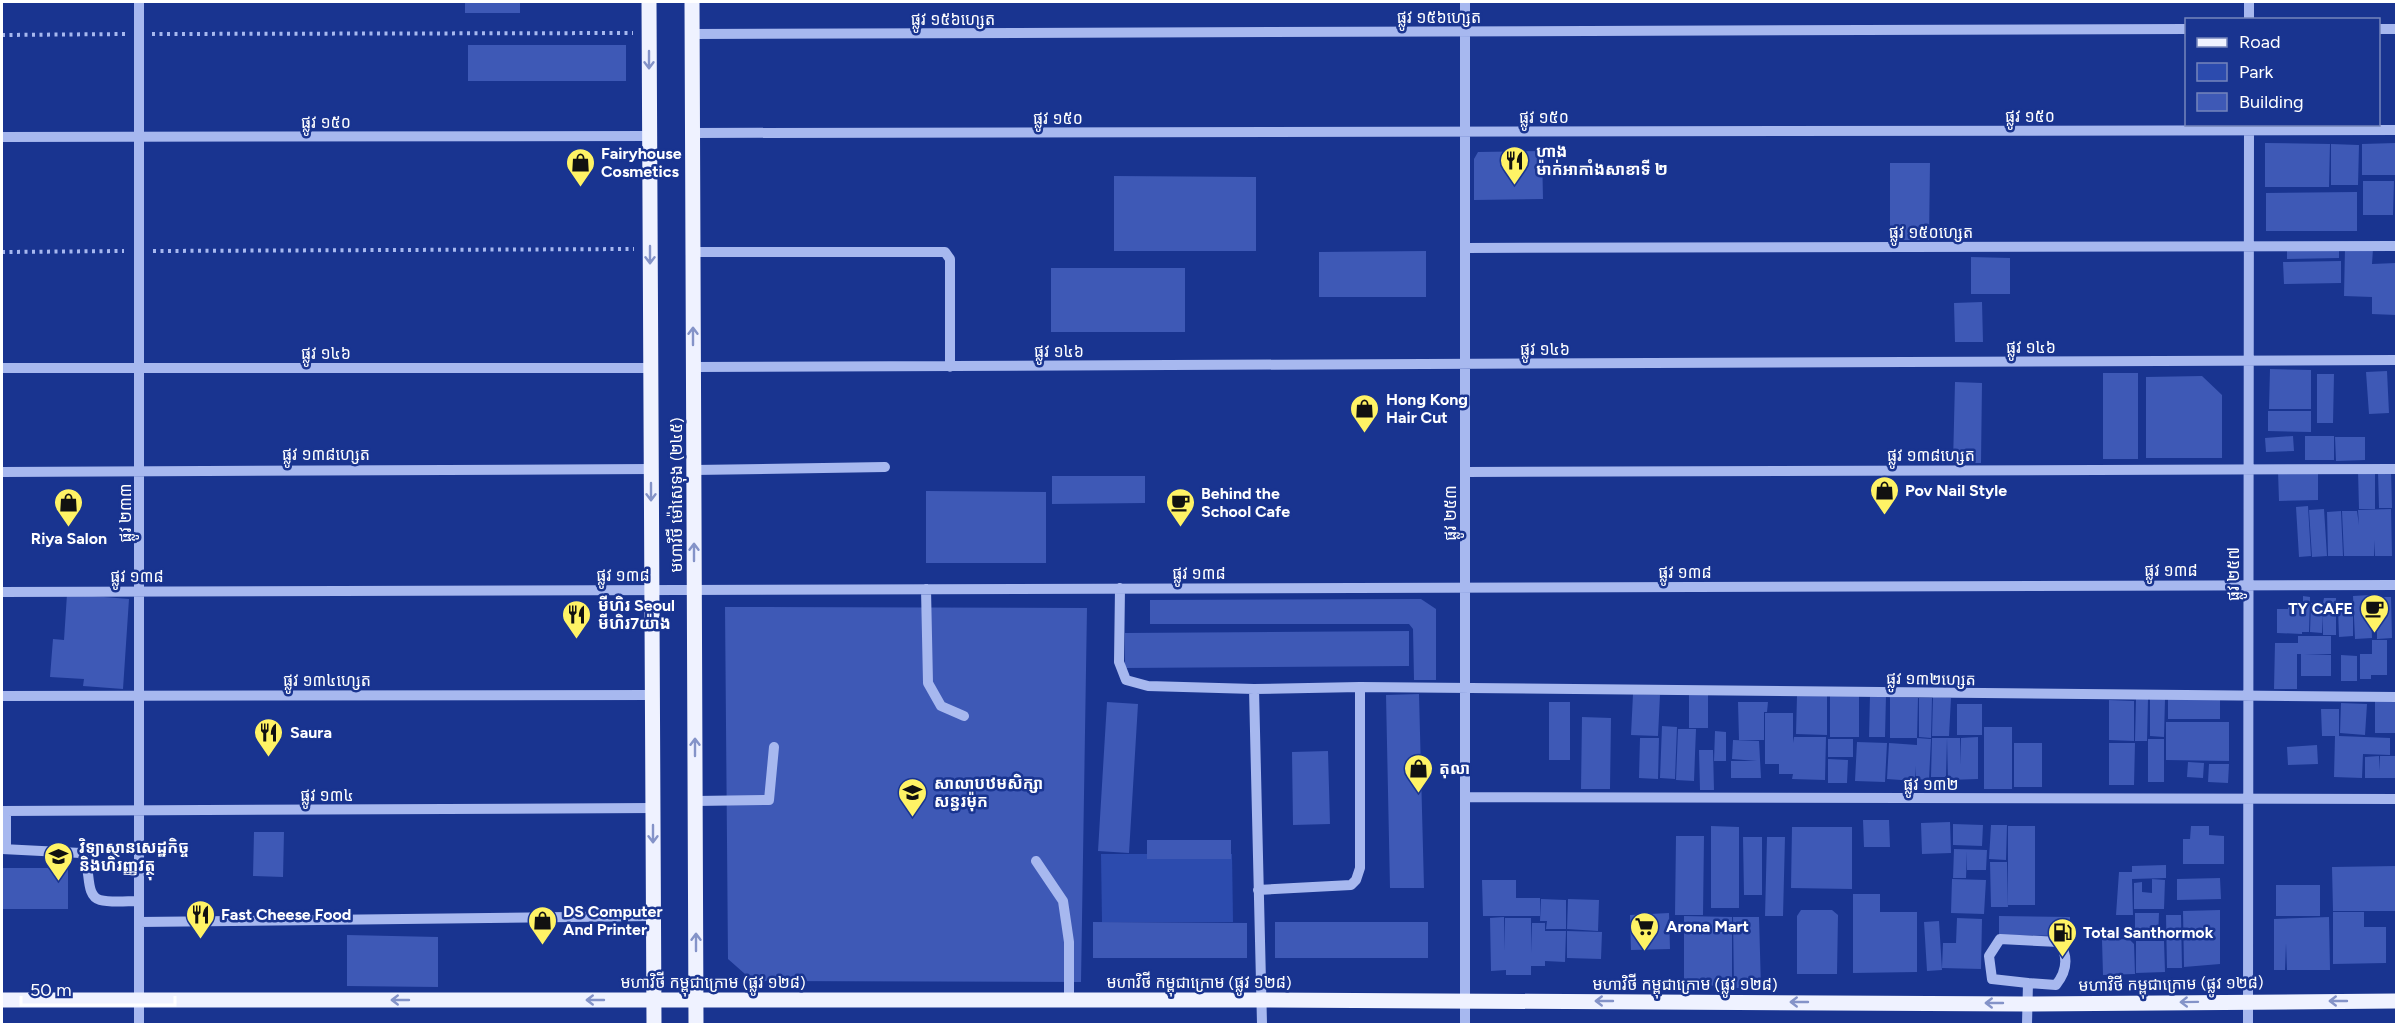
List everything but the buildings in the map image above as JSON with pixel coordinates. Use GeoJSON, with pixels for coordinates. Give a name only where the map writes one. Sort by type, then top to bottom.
{"type":"FeatureCollection","features":[{"type":"Feature","properties":{"kind":"main road","name":"មហាវិថី ម៉ៅសេទុង (២៤៥)"},"geometry":{"type":"LineString","coordinates":[[649,2],[654,1024]]}},
{"type":"Feature","properties":{"kind":"main road","name":"មហាវិថី ម៉ៅសេទុង (២៤៥)"},"geometry":{"type":"LineString","coordinates":[[692,2],[696,1024]]}},
{"type":"Feature","properties":{"kind":"main road","name":"មហាវិថី កម្ពុជាក្រោម (ផ្លូវ ១២៨)"},"geometry":{"type":"LineString","coordinates":[[2,1000],[1262,1000],[2028,1004],[2397,1001]]}},
{"type":"Feature","properties":{"kind":"street","name":"ផ្លូវ ២៣៣"},"geometry":{"type":"LineString","coordinates":[[139,2],[140,811],[138,1000],[140,1024]]}},
{"type":"Feature","properties":{"kind":"street","name":"ផ្លូវ ២៥៣"},"geometry":{"type":"LineString","coordinates":[[1465,2],[1465,1024]]}},
{"type":"Feature","properties":{"kind":"street"},"geometry":{"type":"LineString","coordinates":[[2249,2],[2249,18]]}},
{"type":"Feature","properties":{"kind":"street","name":"ផ្លូវ ១៥៦ហ្សេត"},"geometry":{"type":"LineString","coordinates":[[692,34],[2185,29]]}},
{"type":"Feature","properties":{"kind":"street"},"geometry":{"type":"LineString","coordinates":[[2380,29],[2397,29]]}},
{"type":"Feature","properties":{"kind":"street","name":"ផ្លូវ ១៥០"},"geometry":{"type":"LineString","coordinates":[[692,133],[2249,128],[2397,130]]}},
{"type":"Feature","properties":{"kind":"street","name":"ផ្លូវ ២៥៧"},"geometry":{"type":"LineString","coordinates":[[2248,1024],[2249,128]]}},
{"type":"Feature","properties":{"kind":"street","name":"ផ្លូវ ១៥០"},"geometry":{"type":"LineString","coordinates":[[2,137],[650,136]]}},
{"type":"Feature","properties":{"kind":"street","name":"ផ្លូវ ១៥០ហ្សេត"},"geometry":{"type":"LineString","coordinates":[[1465,249],[2397,246]]}},
{"type":"Feature","properties":{"kind":"street"},"geometry":{"type":"LineString","coordinates":[[693,252],[945,252],[950,259],[950,367]]}},
{"type":"Feature","properties":{"kind":"street","name":"ផ្លូវ ១៤៦"},"geometry":{"type":"LineString","coordinates":[[693,367],[2397,360]]}},
{"type":"Feature","properties":{"kind":"street","name":"ផ្លូវ ១៤៦"},"geometry":{"type":"LineString","coordinates":[[2,368],[651,368]]}},
{"type":"Feature","properties":{"kind":"street"},"geometry":{"type":"LineString","coordinates":[[694,470],[885,467]]}},
{"type":"Feature","properties":{"kind":"street","name":"ផ្លូវ ១៣៨ហ្សេត"},"geometry":{"type":"LineString","coordinates":[[2,472],[651,469]]}},
{"type":"Feature","properties":{"kind":"street","name":"ផ្លូវ ១៣៨ហ្សេត"},"geometry":{"type":"LineString","coordinates":[[1465,472],[2397,469]]}},
{"type":"Feature","properties":{"kind":"street","name":"ផ្លូវ ១៣៨"},"geometry":{"type":"LineString","coordinates":[[2,592],[2397,585]]}},
{"type":"Feature","properties":{"kind":"street","name":"ផ្លូវ ១៣២ហ្សេត"},"geometry":{"type":"LineString","coordinates":[[1120,588],[1119,662],[1126,680],[1148,686],[1254,690],[1360,687],[2397,697]]}},
{"type":"Feature","properties":{"kind":"street"},"geometry":{"type":"LineString","coordinates":[[926,589],[928,684],[941,706],[964,716]]}},
{"type":"Feature","properties":{"kind":"street"},"geometry":{"type":"LineString","coordinates":[[1258,890],[1351,885],[1356,880],[1360,867],[1360,687]]}},
{"type":"Feature","properties":{"kind":"street"},"geometry":{"type":"LineString","coordinates":[[1254,690],[1262,1024]]}},
{"type":"Feature","properties":{"kind":"street","name":"ផ្លូវ ១៣៤ហ្សេត"},"geometry":{"type":"LineString","coordinates":[[2,696],[652,694]]}},
{"type":"Feature","properties":{"kind":"street"},"geometry":{"type":"LineString","coordinates":[[696,801],[769,800],[774,747]]}},
{"type":"Feature","properties":{"kind":"street","name":"ផ្លូវ ១៣២"},"geometry":{"type":"LineString","coordinates":[[1465,797],[2397,799]]}},
{"type":"Feature","properties":{"kind":"street","name":"ផ្លូវ ១៣៤"},"geometry":{"type":"LineString","coordinates":[[4,811],[652,808]]}},
{"type":"Feature","properties":{"kind":"street"},"geometry":{"type":"LineString","coordinates":[[4,811],[4,849],[81,854],[88,866],[90,890],[95,898],[102,901],[139,901]]}},
{"type":"Feature","properties":{"kind":"street"},"geometry":{"type":"LineString","coordinates":[[1036,861],[1063,901],[1069,942],[1069,1001]]}},
{"type":"Feature","properties":{"kind":"street"},"geometry":{"type":"LineString","coordinates":[[139,922],[653,916]]}},
{"type":"Feature","properties":{"kind":"street"},"geometry":{"type":"LineString","coordinates":[[2000,939],[2059,942],[2066,963],[2064,975],[2056,984],[2028,983],[1992,979],[1989,956],[2000,939]]}},
{"type":"Feature","properties":{"kind":"street"},"geometry":{"type":"LineString","coordinates":[[2027,1024],[2028,983]]}},
{"type":"Feature","properties":{"kind":"path"},"geometry":{"type":"LineString","coordinates":[[2,35],[649,33]]}},
{"type":"Feature","properties":{"kind":"path"},"geometry":{"type":"LineString","coordinates":[[2,252],[650,249]]}},
{"type":"Feature","properties":{"kind":"green space"},"geometry":{"type":"Polygon","coordinates":[[[1101,854],[1232,854],[1233,922],[1102,922],[1101,854]]]}},
{"type":"Feature","properties":{"kind":"place","name":"ហាង ម៉ាក់អាកាំងសាខាទី ២"},"geometry":{"type":"Point","coordinates":[1515,186]}},
{"type":"Feature","properties":{"kind":"place","name":"Fairyhouse Cosmetics"},"geometry":{"type":"Point","coordinates":[580,188]}},
{"type":"Feature","properties":{"kind":"place","name":"Hong Kong Hair Cut"},"geometry":{"type":"Point","coordinates":[1365,434]}},
{"type":"Feature","properties":{"kind":"place","name":"Pov Nail Style"},"geometry":{"type":"Point","coordinates":[1884,516]}},
{"type":"Feature","properties":{"kind":"place","name":"Riya Salon"},"geometry":{"type":"Point","coordinates":[69,528]}},
{"type":"Feature","properties":{"kind":"place","name":"Behind the School Cafe"},"geometry":{"type":"Point","coordinates":[1180,528]}},
{"type":"Feature","properties":{"kind":"place","name":"TY CAFE"},"geometry":{"type":"Point","coordinates":[2374,634]}},
{"type":"Feature","properties":{"kind":"place","name":"មីហិរ Seoul មីហិរ7យ៉ាង"},"geometry":{"type":"Point","coordinates":[577,640]}},
{"type":"Feature","properties":{"kind":"place","name":"Saura"},"geometry":{"type":"Point","coordinates":[269,758]}},
{"type":"Feature","properties":{"kind":"place","name":"តុលា"},"geometry":{"type":"Point","coordinates":[1418,794]}},
{"type":"Feature","properties":{"kind":"place","name":"សាលាបឋមសិក្សា សន្ធរម៉ុក"},"geometry":{"type":"Point","coordinates":[913,818]}},
{"type":"Feature","properties":{"kind":"place","name":"វិទ្យាស្ថានសេដ្ឋកិច្ច និងហិរញ្ញវត្ថុ"},"geometry":{"type":"Point","coordinates":[58,882]}},
{"type":"Feature","properties":{"kind":"place","name":"Fast Cheese Food"},"geometry":{"type":"Point","coordinates":[200,940]}},
{"type":"Feature","properties":{"kind":"place","name":"DS Computer And Printer"},"geometry":{"type":"Point","coordinates":[542,946]}},
{"type":"Feature","properties":{"kind":"place","name":"Arona Mart"},"geometry":{"type":"Point","coordinates":[1645,952]}},
{"type":"Feature","properties":{"kind":"place","name":"Total Santhormok"},"geometry":{"type":"Point","coordinates":[2062,958]}}]}
